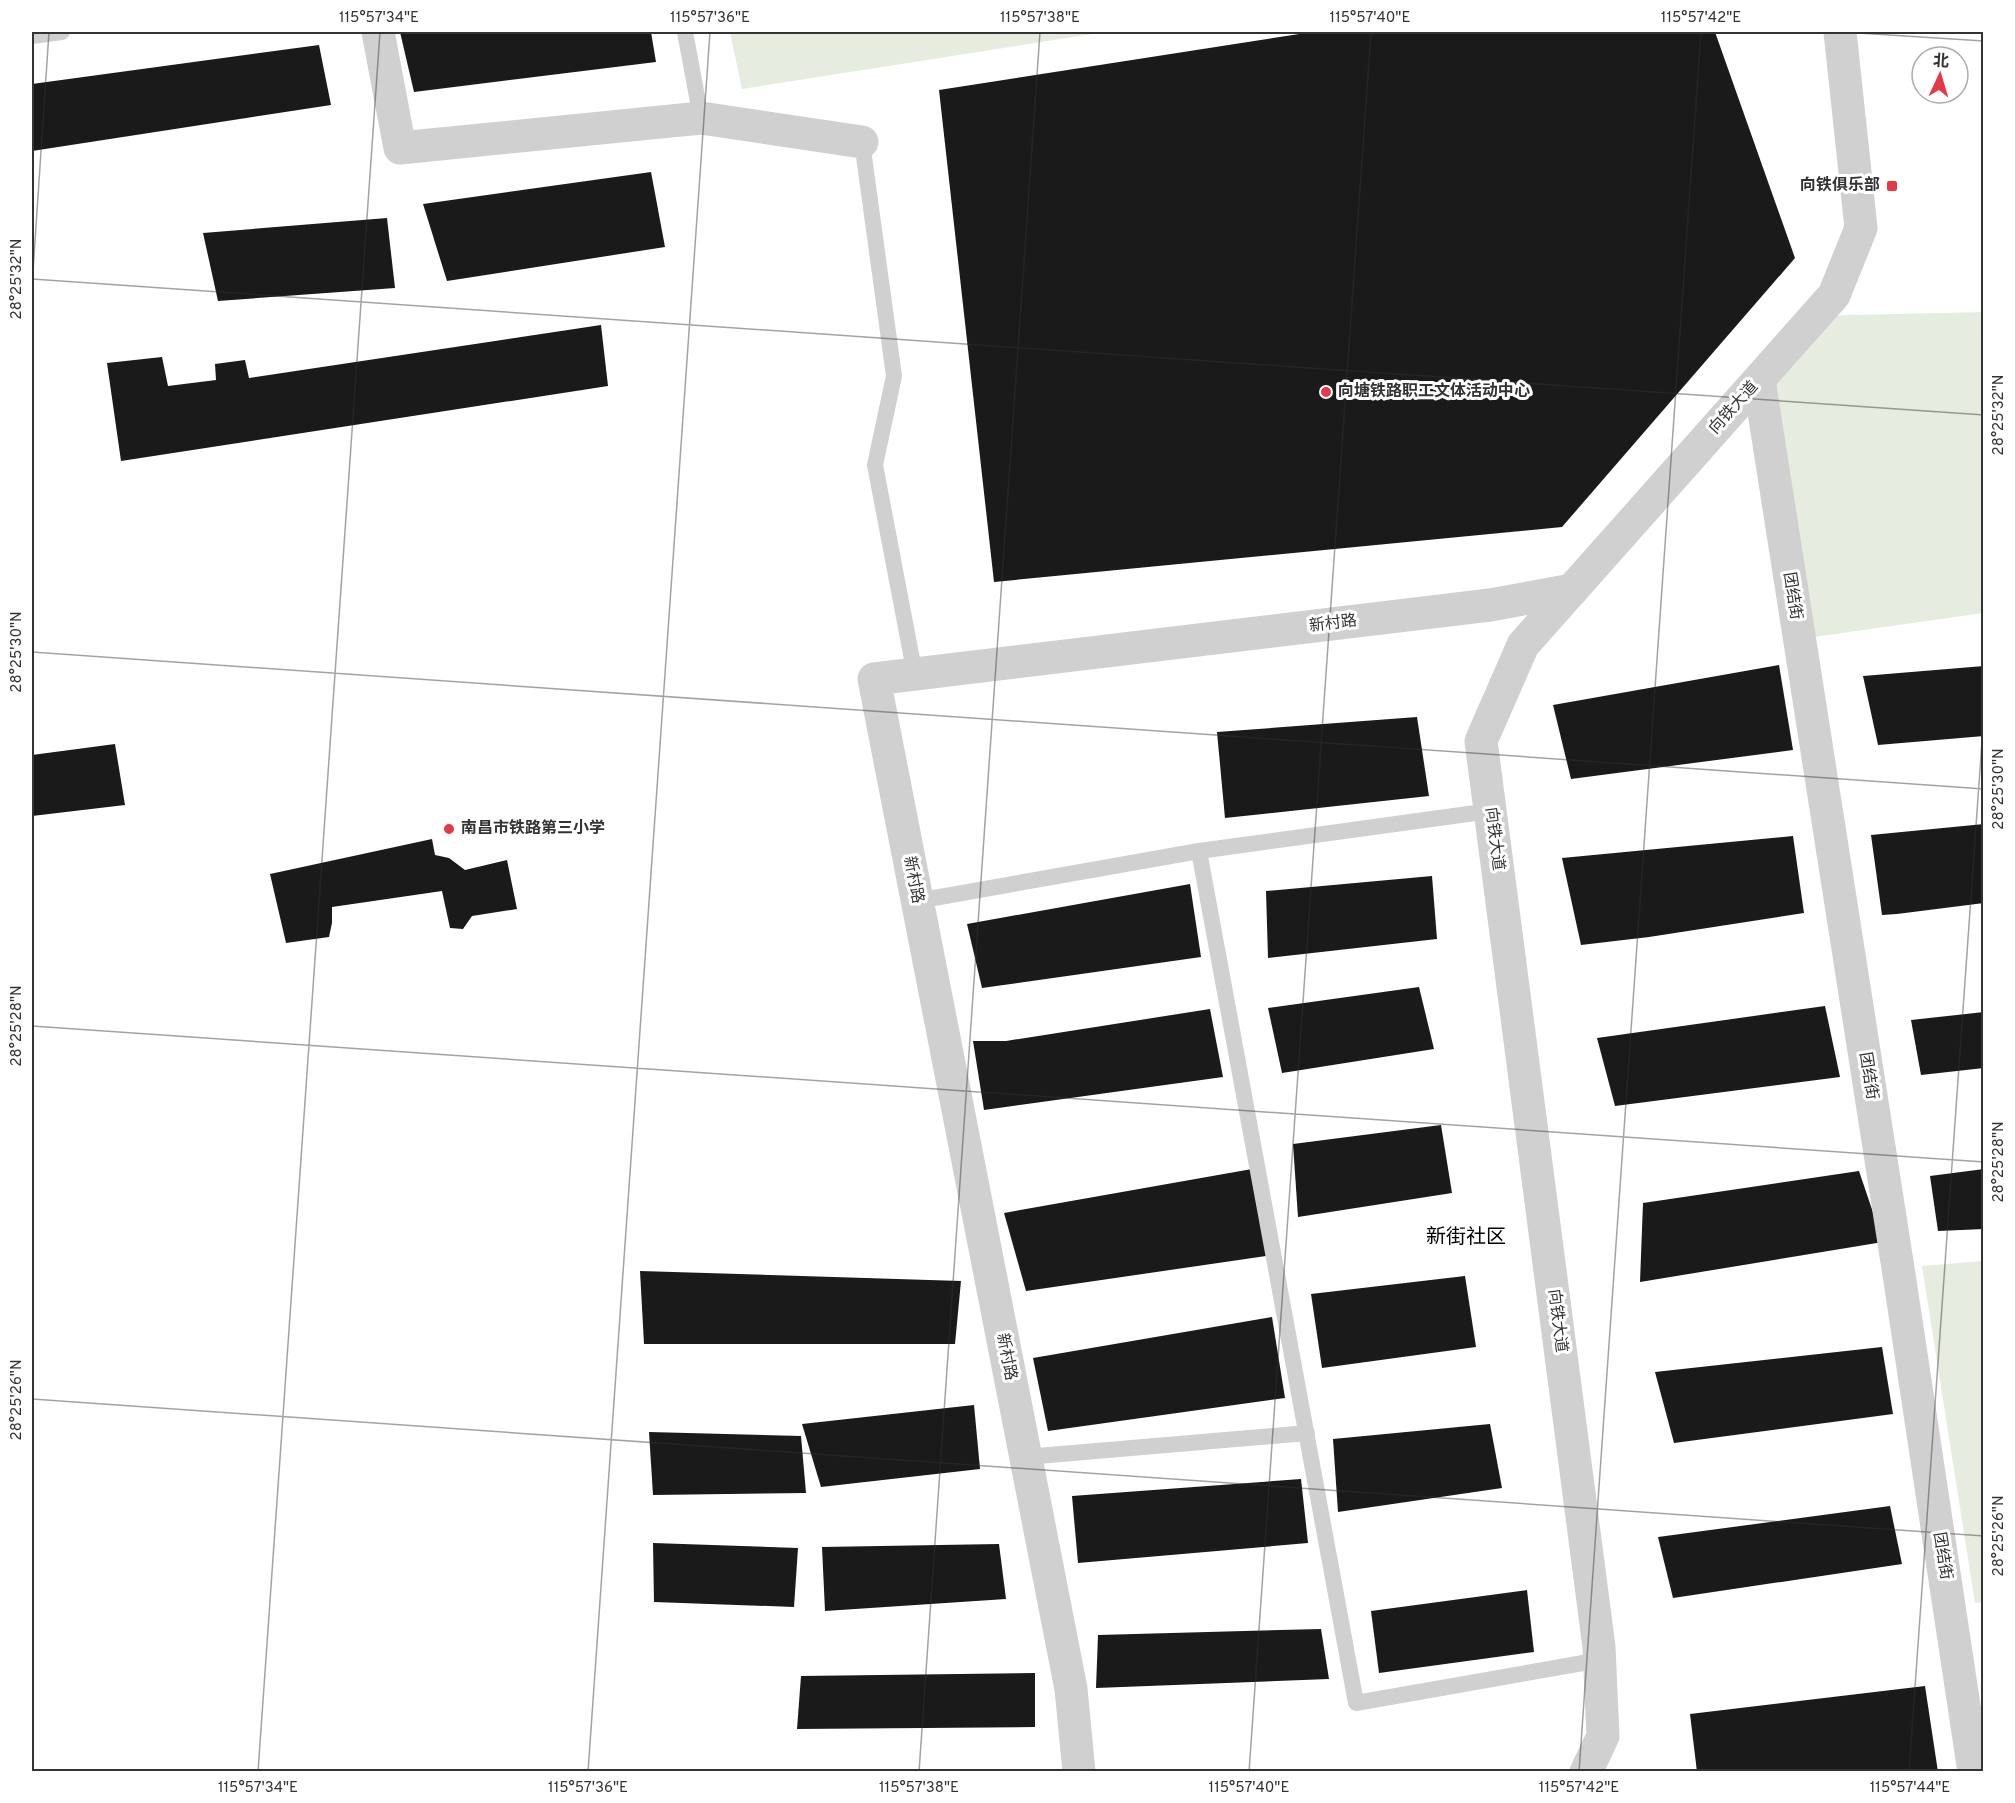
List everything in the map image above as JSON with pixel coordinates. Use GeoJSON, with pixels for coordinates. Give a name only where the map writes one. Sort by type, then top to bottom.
{"type":"FeatureCollection","features":[{"type":"Feature","properties":{"kind":"street"},"geometry":{"type":"LineString","coordinates":[[378,32],[400,148],[701,118],[862,142]]}},
{"type":"Feature","properties":{"kind":"street","name":"向铁大道"},"geometry":{"type":"LineString","coordinates":[[1586,1772],[1603,1736],[1600,1660],[1481,741],[1522,645],[1834,295],[1861,228],[1840,32]]}},
{"type":"Feature","properties":{"kind":"street","name":"团结街"},"geometry":{"type":"LineString","coordinates":[[1759,380],[1974,1772]]}},
{"type":"Feature","properties":{"kind":"street","name":"新村路"},"geometry":{"type":"LineString","coordinates":[[1079,1772],[1071,1689],[874,680],[1490,605],[1572,590]]}},
{"type":"Feature","properties":{"kind":"lane"},"geometry":{"type":"LineString","coordinates":[[32,36],[62,32]]}},
{"type":"Feature","properties":{"kind":"lane"},"geometry":{"type":"LineString","coordinates":[[685,32],[701,118]]}},
{"type":"Feature","properties":{"kind":"lane"},"geometry":{"type":"LineString","coordinates":[[862,142],[894,376],[875,465],[915,675]]}},
{"type":"Feature","properties":{"kind":"lane"},"geometry":{"type":"LineString","coordinates":[[917,901],[1199,851],[1490,811]]}},
{"type":"Feature","properties":{"kind":"lane"},"geometry":{"type":"LineString","coordinates":[[1199,851],[1356,1702],[1600,1660]]}},
{"type":"Feature","properties":{"kind":"lane"},"geometry":{"type":"LineString","coordinates":[[1026,1458],[1307,1433]]}},
{"type":"Feature","properties":{"kind":"shaded area"},"geometry":{"type":"Polygon","coordinates":[[[730,32],[1105,32],[742,89],[730,32]]]}},
{"type":"Feature","properties":{"kind":"shaded area"},"geometry":{"type":"Polygon","coordinates":[[[1983,312],[1983,613],[1800,639],[1768,370],[1810,316],[1983,312]]]}},
{"type":"Feature","properties":{"kind":"shaded area"},"geometry":{"type":"Polygon","coordinates":[[[1983,1261],[1984,1602],[1975,1603],[1922,1266],[1983,1261]]]}},
{"type":"Feature","properties":{"kind":"building"},"geometry":{"type":"Polygon","coordinates":[[[400,32],[651,32],[656,62],[414,92],[400,32]]]}},
{"type":"Feature","properties":{"kind":"building","name":"向塘铁路职工文体活动中心"},"geometry":{"type":"Polygon","coordinates":[[[1312,32],[1715,32],[1795,258],[1562,527],[994,582],[939,90],[1312,32]]]}},
{"type":"Feature","properties":{"kind":"building"},"geometry":{"type":"Polygon","coordinates":[[[319,45],[331,105],[32,151],[32,84],[319,45]]]}},
{"type":"Feature","properties":{"kind":"building"},"geometry":{"type":"Polygon","coordinates":[[[651,172],[665,247],[447,281],[423,204],[651,172]]]}},
{"type":"Feature","properties":{"kind":"building"},"geometry":{"type":"Polygon","coordinates":[[[387,218],[395,288],[218,301],[203,233],[387,218]]]}},
{"type":"Feature","properties":{"kind":"building"},"geometry":{"type":"Polygon","coordinates":[[[601,325],[608,386],[121,461],[107,363],[162,357],[168,386],[216,380],[215,364],[245,360],[249,378],[601,325]]]}},
{"type":"Feature","properties":{"kind":"building"},"geometry":{"type":"Polygon","coordinates":[[[1779,665],[1793,750],[1571,779],[1553,705],[1779,665]]]}},
{"type":"Feature","properties":{"kind":"building"},"geometry":{"type":"Polygon","coordinates":[[[1984,666],[1984,736],[1878,745],[1863,676],[1984,666]]]}},
{"type":"Feature","properties":{"kind":"building"},"geometry":{"type":"Polygon","coordinates":[[[1417,717],[1429,796],[1225,818],[1217,732],[1417,717]]]}},
{"type":"Feature","properties":{"kind":"building"},"geometry":{"type":"Polygon","coordinates":[[[115,744],[125,805],[32,816],[32,755],[115,744]]]}},
{"type":"Feature","properties":{"kind":"building"},"geometry":{"type":"Polygon","coordinates":[[[1984,824],[1984,903],[1882,915],[1871,835],[1984,824]]]}},
{"type":"Feature","properties":{"kind":"building"},"geometry":{"type":"Polygon","coordinates":[[[1793,836],[1804,913],[1581,945],[1562,858],[1793,836]]]}},
{"type":"Feature","properties":{"kind":"building"},"geometry":{"type":"Polygon","coordinates":[[[432,839],[435,855],[449,858],[465,870],[507,860],[517,909],[472,916],[463,929],[450,928],[442,891],[332,907],[329,937],[286,943],[270,874],[432,839]]]}},
{"type":"Feature","properties":{"kind":"building"},"geometry":{"type":"Polygon","coordinates":[[[1432,876],[1437,939],[1268,958],[1266,891],[1432,876]]]}},
{"type":"Feature","properties":{"kind":"building"},"geometry":{"type":"Polygon","coordinates":[[[1190,884],[1201,957],[982,988],[967,924],[1190,884]]]}},
{"type":"Feature","properties":{"kind":"building"},"geometry":{"type":"Polygon","coordinates":[[[1419,987],[1434,1049],[1282,1073],[1268,1008],[1419,987]]]}},
{"type":"Feature","properties":{"kind":"building"},"geometry":{"type":"Polygon","coordinates":[[[1825,1006],[1840,1077],[1615,1106],[1597,1038],[1825,1006]]]}},
{"type":"Feature","properties":{"kind":"building"},"geometry":{"type":"Polygon","coordinates":[[[1210,1009],[1223,1077],[984,1110],[973,1041],[1006,1041],[1210,1009]]]}},
{"type":"Feature","properties":{"kind":"building"},"geometry":{"type":"Polygon","coordinates":[[[1984,1012],[1984,1068],[1921,1075],[1911,1020],[1984,1012]]]}},
{"type":"Feature","properties":{"kind":"building"},"geometry":{"type":"Polygon","coordinates":[[[1441,1125],[1452,1193],[1298,1217],[1293,1144],[1441,1125]]]}},
{"type":"Feature","properties":{"kind":"building"},"geometry":{"type":"Polygon","coordinates":[[[1252,1169],[1266,1256],[1026,1291],[1004,1213],[1252,1169]]]}},
{"type":"Feature","properties":{"kind":"building"},"geometry":{"type":"Polygon","coordinates":[[[1984,1169],[1984,1229],[1938,1231],[1930,1176],[1984,1169]]]}},
{"type":"Feature","properties":{"kind":"building"},"geometry":{"type":"Polygon","coordinates":[[[1859,1171],[1883,1242],[1640,1282],[1643,1203],[1859,1171]]]}},
{"type":"Feature","properties":{"kind":"building"},"geometry":{"type":"Polygon","coordinates":[[[640,1271],[961,1281],[955,1344],[644,1344],[640,1271]]]}},
{"type":"Feature","properties":{"kind":"building"},"geometry":{"type":"Polygon","coordinates":[[[1465,1276],[1476,1347],[1322,1368],[1311,1294],[1465,1276]]]}},
{"type":"Feature","properties":{"kind":"building"},"geometry":{"type":"Polygon","coordinates":[[[1272,1317],[1285,1398],[1048,1431],[1033,1358],[1272,1317]]]}},
{"type":"Feature","properties":{"kind":"building"},"geometry":{"type":"Polygon","coordinates":[[[1882,1347],[1893,1414],[1674,1443],[1655,1372],[1882,1347]]]}},
{"type":"Feature","properties":{"kind":"building"},"geometry":{"type":"Polygon","coordinates":[[[974,1405],[980,1469],[821,1487],[802,1424],[974,1405]]]}},
{"type":"Feature","properties":{"kind":"building"},"geometry":{"type":"Polygon","coordinates":[[[1490,1424],[1502,1488],[1338,1512],[1333,1439],[1490,1424]]]}},
{"type":"Feature","properties":{"kind":"building"},"geometry":{"type":"Polygon","coordinates":[[[649,1432],[801,1436],[806,1493],[653,1495],[649,1432]]]}},
{"type":"Feature","properties":{"kind":"building"},"geometry":{"type":"Polygon","coordinates":[[[1301,1479],[1308,1543],[1078,1563],[1072,1496],[1301,1479]]]}},
{"type":"Feature","properties":{"kind":"building"},"geometry":{"type":"Polygon","coordinates":[[[1890,1506],[1902,1564],[1673,1598],[1658,1537],[1890,1506]]]}},
{"type":"Feature","properties":{"kind":"building"},"geometry":{"type":"Polygon","coordinates":[[[653,1543],[798,1548],[794,1607],[654,1602],[653,1543]]]}},
{"type":"Feature","properties":{"kind":"building"},"geometry":{"type":"Polygon","coordinates":[[[999,1544],[1006,1599],[825,1611],[822,1547],[999,1544]]]}},
{"type":"Feature","properties":{"kind":"building"},"geometry":{"type":"Polygon","coordinates":[[[1527,1590],[1534,1652],[1379,1673],[1371,1611],[1527,1590]]]}},
{"type":"Feature","properties":{"kind":"building"},"geometry":{"type":"Polygon","coordinates":[[[1321,1629],[1329,1679],[1096,1688],[1098,1635],[1321,1629]]]}},
{"type":"Feature","properties":{"kind":"building"},"geometry":{"type":"Polygon","coordinates":[[[1035,1673],[1035,1727],[797,1729],[801,1676],[1035,1673]]]}},
{"type":"Feature","properties":{"kind":"building"},"geometry":{"type":"Polygon","coordinates":[[[1925,1686],[1938,1772],[1697,1772],[1690,1714],[1925,1686]]]}},
{"type":"Feature","properties":{"kind":"place","name":"向铁俱乐部"},"geometry":{"type":"Point","coordinates":[1892,186]}},
{"type":"Feature","properties":{"kind":"place","name":"向塘铁路职工文体活动中心"},"geometry":{"type":"Point","coordinates":[1326,392]}},
{"type":"Feature","properties":{"kind":"place","name":"南昌市铁路第三小学"},"geometry":{"type":"Point","coordinates":[449,829]}},
{"type":"Feature","properties":{"kind":"district","name":"新街社区"},"geometry":{"type":"Point","coordinates":[1466,1238]}}]}
